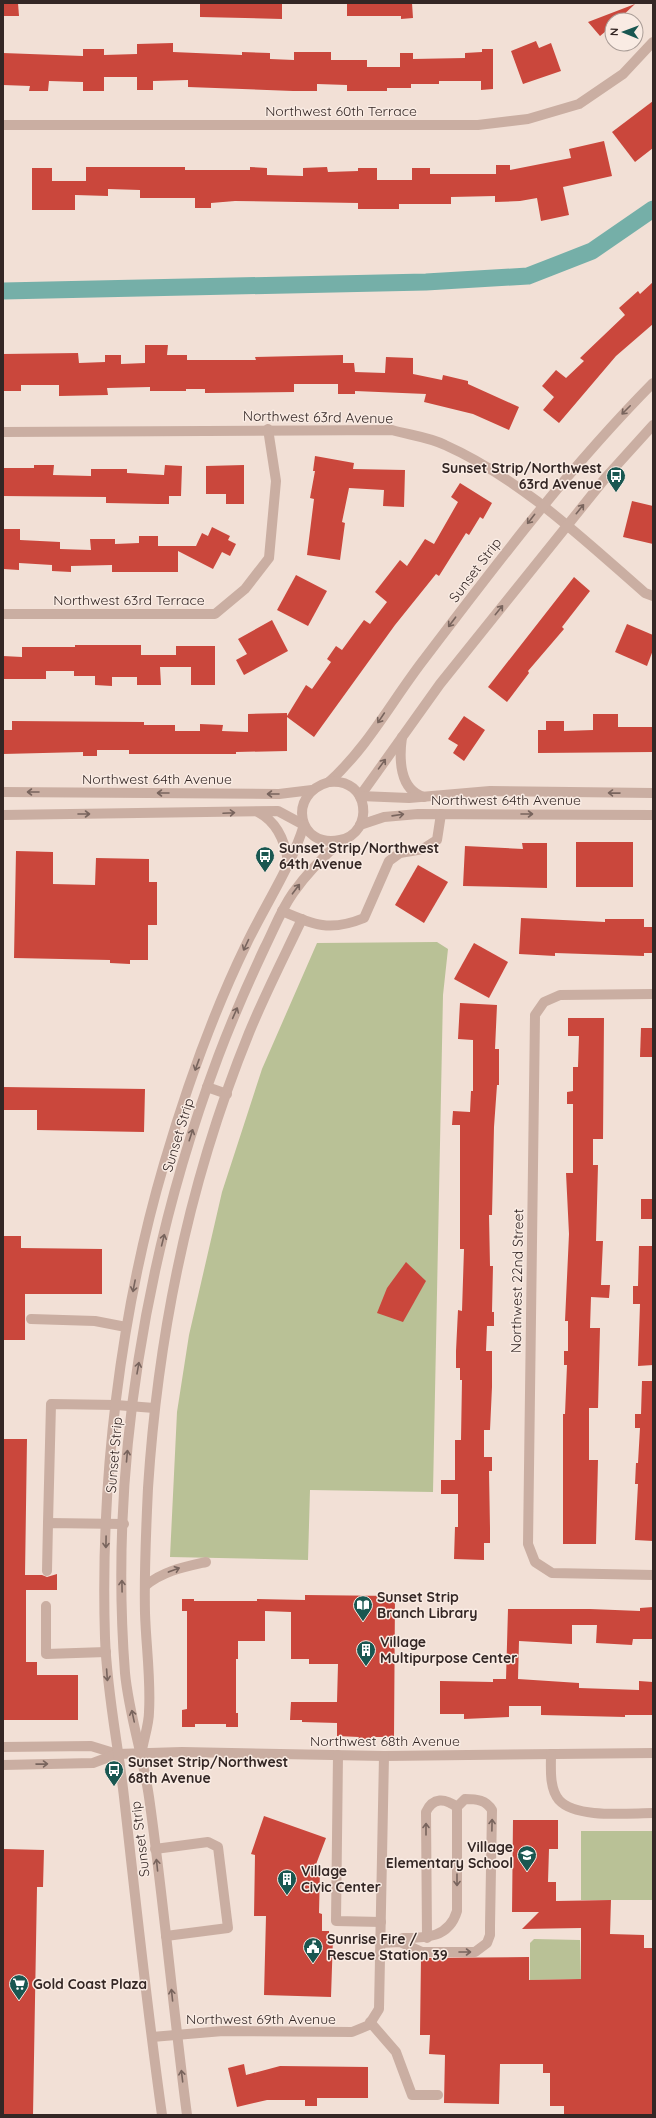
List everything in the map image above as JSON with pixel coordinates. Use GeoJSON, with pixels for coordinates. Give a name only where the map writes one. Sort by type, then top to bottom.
{"type":"FeatureCollection","features":[{"type":"Feature","properties":{"kind":"street","name":"Northwest 60th Terrace"},"geometry":{"type":"LineString","coordinates":[[3,126],[478,125],[528,119],[579,104],[623,74],[653,42]]}},
{"type":"Feature","properties":{"kind":"street","name":"Sunset Strip"},"geometry":{"type":"LineString","coordinates":[[329,782],[356,756],[403,686],[542,506],[618,418],[653,382]]}},
{"type":"Feature","properties":{"kind":"street"},"geometry":{"type":"LineString","coordinates":[[360,796],[402,735],[440,684],[607,476],[653,424]]}},
{"type":"Feature","properties":{"kind":"street","name":"Northwest 63rd Terrace"},"geometry":{"type":"LineString","coordinates":[[3,614],[215,614],[245,589],[268,558],[276,481],[268,430]]}},
{"type":"Feature","properties":{"kind":"street","name":"Northwest 63rd Avenue"},"geometry":{"type":"LineString","coordinates":[[3,432],[392,430],[444,444],[494,470],[567,526],[645,593],[653,596]]}},
{"type":"Feature","properties":{"kind":"street"},"geometry":{"type":"LineString","coordinates":[[402,735],[400,759],[405,779],[414,792],[426,798]]}},
{"type":"Feature","properties":{"kind":"street"},"geometry":{"type":"LineString","coordinates":[[3,815],[191,814],[278,811],[304,825],[312,835],[332,841],[342,840],[352,834],[360,825],[364,808],[360,796],[356,790],[347,784],[329,782],[312,790],[303,804],[304,825]]}},
{"type":"Feature","properties":{"kind":"street","name":"Northwest 64th Avenue"},"geometry":{"type":"LineString","coordinates":[[3,792],[279,794],[312,790]]}},
{"type":"Feature","properties":{"kind":"street","name":"Northwest 64th Avenue"},"geometry":{"type":"LineString","coordinates":[[360,796],[426,798],[477,791],[653,793]]}},
{"type":"Feature","properties":{"kind":"street"},"geometry":{"type":"LineString","coordinates":[[258,812],[265,816],[278,829],[286,848],[288,862]]}},
{"type":"Feature","properties":{"kind":"street"},"geometry":{"type":"LineString","coordinates":[[282,911],[302,920],[323,926],[342,926],[364,918],[389,861],[400,853],[423,849],[437,840],[441,814]]}},
{"type":"Feature","properties":{"kind":"street","name":"Northwest 64th Avenue"},"geometry":{"type":"LineString","coordinates":[[360,825],[396,815],[653,815]]}},
{"type":"Feature","properties":{"kind":"street","name":"Sunset Strip"},"geometry":{"type":"LineString","coordinates":[[162,2115],[123,1786],[110,1707],[106,1652],[106,1524],[116,1405],[126,1327],[141,1252],[163,1168],[190,1083],[212,1025],[245,947],[288,862],[304,825]]}},
{"type":"Feature","properties":{"kind":"street","name":"Sunset Strip"},"geometry":{"type":"LineString","coordinates":[[187,2115],[176,2033],[149,1793],[126,1674],[122,1584],[127,1458],[132,1406],[148,1307],[180,1173],[207,1087],[232,1021],[282,911],[305,878],[342,840]]}},
{"type":"Feature","properties":{"kind":"street"},"geometry":{"type":"LineString","coordinates":[[141,1754],[149,1713],[145,1534],[154,1408],[169,1309],[188,1225],[207,1155],[227,1094],[249,1033],[302,920]]}},
{"type":"Feature","properties":{"kind":"street","name":"Northwest 22nd Street"},"geometry":{"type":"LineString","coordinates":[[653,994],[560,995],[544,1002],[535,1015],[528,1544],[535,1562],[552,1573],[653,1575]]}},
{"type":"Feature","properties":{"kind":"street"},"geometry":{"type":"LineString","coordinates":[[207,1087],[227,1094]]}},
{"type":"Feature","properties":{"kind":"street"},"geometry":{"type":"LineString","coordinates":[[163,1168],[180,1173]]}},
{"type":"Feature","properties":{"kind":"street"},"geometry":{"type":"LineString","coordinates":[[31,1319],[94,1321],[126,1327]]}},
{"type":"Feature","properties":{"kind":"street"},"geometry":{"type":"LineString","coordinates":[[47,1571],[51,1404],[116,1405],[154,1408]]}},
{"type":"Feature","properties":{"kind":"street"},"geometry":{"type":"LineString","coordinates":[[48,1523],[124,1524]]}},
{"type":"Feature","properties":{"kind":"street"},"geometry":{"type":"LineString","coordinates":[[145,1586],[155,1578],[175,1569],[206,1562]]}},
{"type":"Feature","properties":{"kind":"street"},"geometry":{"type":"LineString","coordinates":[[46,1606],[46,1654],[106,1652]]}},
{"type":"Feature","properties":{"kind":"street","name":"Northwest 68th Avenue"},"geometry":{"type":"LineString","coordinates":[[3,1748],[91,1746],[117,1754],[182,1752],[384,1756],[653,1753]]}},
{"type":"Feature","properties":{"kind":"street","name":"Northwest 68th Avenue"},"geometry":{"type":"LineString","coordinates":[[3,1765],[93,1763],[117,1754]]}},
{"type":"Feature","properties":{"kind":"street"},"geometry":{"type":"LineString","coordinates":[[551,1754],[552,1785],[559,1799],[571,1807],[583,1812],[653,1813]]}},
{"type":"Feature","properties":{"kind":"street"},"geometry":{"type":"LineString","coordinates":[[338,1755],[336,1921],[381,1922]]}},
{"type":"Feature","properties":{"kind":"street"},"geometry":{"type":"LineString","coordinates":[[384,1756],[380,2009],[370,2023],[396,2052],[412,2095],[438,2095]]}},
{"type":"Feature","properties":{"kind":"street"},"geometry":{"type":"LineString","coordinates":[[427,1938],[426,1812],[430,1804],[437,1800],[444,1799],[457,1807]]}},
{"type":"Feature","properties":{"kind":"street"},"geometry":{"type":"LineString","coordinates":[[381,1943],[400,1942],[422,1952],[475,1952],[486,1943],[490,1926],[492,1810],[489,1804],[482,1800],[465,1799],[457,1807],[457,1911],[455,1919],[449,1926],[430,1938],[403,1938],[400,1942]]}},
{"type":"Feature","properties":{"kind":"street"},"geometry":{"type":"LineString","coordinates":[[155,1849],[208,1842],[218,1847],[228,1928],[166,1936]]}},
{"type":"Feature","properties":{"kind":"street","name":"Northwest 69th Avenue"},"geometry":{"type":"LineString","coordinates":[[152,2037],[176,2033],[223,2031],[352,2032],[370,2023]]}},
{"type":"Feature","properties":{"kind":"green space"},"geometry":{"type":"Polygon","coordinates":[[[437,942],[448,949],[443,995],[433,1492],[310,1490],[308,1560],[170,1557],[177,1412],[189,1335],[222,1192],[262,1069],[317,943],[437,942]]]}},
{"type":"Feature","properties":{"kind":"green space"},"geometry":{"type":"Polygon","coordinates":[[[581,1831],[653,1831],[653,1900],[581,1900],[581,1831]]]}},
{"type":"Feature","properties":{"kind":"green space"},"geometry":{"type":"Polygon","coordinates":[[[534,1939],[580,1940],[581,1979],[530,1980],[530,1943],[534,1939]]]}},
{"type":"Feature","properties":{"kind":"building"},"geometry":{"type":"Polygon","coordinates":[[[3,3],[18,3],[19,16],[3,16],[3,3]]]}},
{"type":"Feature","properties":{"kind":"building"},"geometry":{"type":"Polygon","coordinates":[[[200,3],[282,3],[282,19],[200,17],[200,3]]]}},
{"type":"Feature","properties":{"kind":"building"},"geometry":{"type":"Polygon","coordinates":[[[347,3],[412,3],[413,18],[401,19],[401,16],[347,16],[347,3]]]}},
{"type":"Feature","properties":{"kind":"building"},"geometry":{"type":"Polygon","coordinates":[[[635,4],[626,12],[614,12],[635,4]]]}},
{"type":"Feature","properties":{"kind":"building"},"geometry":{"type":"Polygon","coordinates":[[[604,16],[604,33],[600,36],[588,22],[604,16]]]}},
{"type":"Feature","properties":{"kind":"building"},"geometry":{"type":"Polygon","coordinates":[[[536,41],[539,48],[551,43],[561,71],[523,84],[511,51],[536,41]]]}},
{"type":"Feature","properties":{"kind":"building"},"geometry":{"type":"Polygon","coordinates":[[[173,43],[173,52],[242,55],[242,52],[270,53],[270,59],[294,60],[294,52],[331,52],[331,60],[367,60],[367,67],[400,67],[400,53],[413,53],[413,59],[465,58],[465,53],[482,52],[482,49],[493,49],[493,89],[481,90],[481,81],[439,81],[439,84],[411,84],[411,88],[387,88],[387,91],[347,91],[347,85],[317,84],[317,91],[293,91],[188,87],[188,80],[153,81],[153,90],[137,90],[137,77],[104,77],[104,91],[83,91],[83,82],[49,81],[48,91],[29,91],[30,86],[3,85],[3,53],[83,56],[83,49],[104,49],[104,55],[137,54],[137,44],[173,43]]]}},
{"type":"Feature","properties":{"kind":"building"},"geometry":{"type":"Polygon","coordinates":[[[653,101],[653,148],[635,162],[612,132],[653,101]]]}},
{"type":"Feature","properties":{"kind":"building"},"geometry":{"type":"Polygon","coordinates":[[[604,141],[612,176],[563,187],[569,215],[541,221],[537,198],[520,201],[495,202],[495,196],[451,197],[451,204],[399,204],[399,209],[358,209],[358,203],[235,201],[211,203],[211,208],[195,208],[195,198],[140,198],[140,190],[108,189],[108,196],[75,195],[75,210],[32,210],[32,168],[52,168],[52,181],[86,181],[86,167],[185,167],[185,170],[250,170],[250,167],[267,168],[267,175],[303,176],[303,168],[327,167],[328,172],[358,171],[358,168],[377,168],[377,180],[412,180],[412,168],[430,168],[430,174],[496,174],[496,165],[510,165],[510,170],[571,158],[569,149],[604,141]]]}},
{"type":"Feature","properties":{"kind":"building"},"geometry":{"type":"Polygon","coordinates":[[[653,282],[653,324],[616,356],[559,423],[543,410],[554,397],[542,386],[556,370],[566,378],[584,361],[580,358],[625,315],[619,308],[638,291],[640,294],[653,282]]]}},
{"type":"Feature","properties":{"kind":"building"},"geometry":{"type":"Polygon","coordinates":[[[145,345],[168,345],[167,355],[187,355],[187,360],[256,360],[255,357],[343,355],[343,363],[354,363],[355,372],[385,373],[386,357],[413,358],[413,374],[442,380],[443,375],[468,381],[468,384],[519,407],[509,430],[473,414],[424,402],[426,394],[355,391],[355,394],[338,394],[338,384],[294,384],[294,392],[205,393],[205,389],[186,389],[186,391],[150,391],[150,387],[107,388],[108,395],[59,396],[59,385],[21,385],[21,391],[3,391],[3,354],[78,353],[79,363],[105,362],[105,355],[121,355],[121,364],[145,363],[145,345]]]}},
{"type":"Feature","properties":{"kind":"building"},"geometry":{"type":"Polygon","coordinates":[[[315,456],[354,463],[353,469],[405,470],[404,507],[383,506],[384,490],[349,488],[342,522],[345,523],[340,560],[307,555],[314,499],[310,498],[315,471],[313,471],[315,456]]]}},
{"type":"Feature","properties":{"kind":"building"},"geometry":{"type":"Polygon","coordinates":[[[34,465],[54,465],[53,475],[91,476],[91,469],[127,469],[127,473],[164,475],[165,465],[182,466],[181,496],[169,496],[169,504],[158,504],[106,503],[106,497],[3,496],[3,468],[34,468],[34,465]]]}},
{"type":"Feature","properties":{"kind":"building"},"geometry":{"type":"Polygon","coordinates":[[[244,465],[244,504],[226,504],[226,494],[206,494],[206,466],[244,465]]]}},
{"type":"Feature","properties":{"kind":"building"},"geometry":{"type":"Polygon","coordinates":[[[460,483],[492,503],[483,519],[480,517],[469,535],[466,533],[439,576],[436,574],[395,625],[314,737],[287,717],[287,751],[236,752],[236,754],[129,754],[129,750],[97,750],[97,756],[83,756],[83,752],[3,754],[3,730],[12,730],[12,721],[144,722],[144,725],[175,725],[175,731],[200,731],[200,724],[223,725],[222,731],[248,732],[248,714],[287,713],[287,716],[306,685],[312,689],[331,662],[327,659],[336,646],[342,650],[364,620],[370,624],[387,602],[375,592],[400,560],[407,566],[425,539],[434,544],[458,502],[451,497],[460,483]]]}},
{"type":"Feature","properties":{"kind":"building"},"geometry":{"type":"Polygon","coordinates":[[[632,501],[653,506],[653,544],[623,537],[632,501]]]}},
{"type":"Feature","properties":{"kind":"building"},"geometry":{"type":"Polygon","coordinates":[[[212,527],[230,536],[228,540],[236,544],[230,556],[222,552],[213,569],[178,551],[178,572],[112,572],[112,565],[71,566],[71,572],[52,571],[52,565],[19,563],[19,570],[3,569],[3,529],[20,529],[20,540],[60,542],[60,549],[91,550],[90,539],[115,539],[115,544],[139,543],[139,536],[158,536],[158,546],[196,546],[202,533],[208,536],[212,527]]]}},
{"type":"Feature","properties":{"kind":"building"},"geometry":{"type":"Polygon","coordinates":[[[296,575],[327,591],[308,626],[277,610],[296,575]]]}},
{"type":"Feature","properties":{"kind":"building"},"geometry":{"type":"Polygon","coordinates":[[[574,577],[590,591],[562,627],[564,629],[528,671],[529,673],[507,702],[488,687],[574,577]]]}},
{"type":"Feature","properties":{"kind":"building"},"geometry":{"type":"Polygon","coordinates":[[[272,620],[288,651],[244,675],[236,660],[247,654],[238,639],[272,620]]]}},
{"type":"Feature","properties":{"kind":"building"},"geometry":{"type":"Polygon","coordinates":[[[627,624],[653,635],[653,650],[647,666],[615,652],[627,624]]]}},
{"type":"Feature","properties":{"kind":"building"},"geometry":{"type":"Polygon","coordinates":[[[75,645],[141,645],[141,655],[176,655],[176,646],[215,646],[215,685],[191,685],[191,667],[160,667],[161,685],[137,685],[137,677],[112,677],[112,686],[95,685],[95,676],[74,676],[74,671],[46,671],[46,679],[3,679],[3,656],[22,657],[22,647],[75,647],[75,645]]]}},
{"type":"Feature","properties":{"kind":"building"},"geometry":{"type":"Polygon","coordinates":[[[593,714],[618,714],[618,727],[653,727],[653,752],[538,753],[538,730],[546,730],[546,721],[564,721],[564,731],[593,730],[593,714]]]}},
{"type":"Feature","properties":{"kind":"building"},"geometry":{"type":"Polygon","coordinates":[[[464,716],[485,730],[464,761],[453,753],[458,745],[448,739],[464,716]]]}},
{"type":"Feature","properties":{"kind":"building"},"geometry":{"type":"Polygon","coordinates":[[[576,842],[633,842],[633,887],[576,887],[576,842]]]}},
{"type":"Feature","properties":{"kind":"building"},"geometry":{"type":"Polygon","coordinates":[[[522,843],[547,843],[547,888],[463,886],[465,846],[523,849],[522,843]]]}},
{"type":"Feature","properties":{"kind":"building"},"geometry":{"type":"Polygon","coordinates":[[[16,851],[53,852],[53,884],[95,885],[96,858],[149,859],[149,882],[157,882],[157,925],[148,925],[148,960],[130,960],[130,964],[110,963],[110,960],[14,958],[16,851]]]}},
{"type":"Feature","properties":{"kind":"building"},"geometry":{"type":"Polygon","coordinates":[[[418,865],[448,882],[424,923],[395,905],[418,865]]]}},
{"type":"Feature","properties":{"kind":"building"},"geometry":{"type":"Polygon","coordinates":[[[521,918],[605,922],[605,919],[644,919],[644,927],[653,927],[653,953],[644,953],[644,956],[555,953],[555,956],[519,954],[521,918]]]}},
{"type":"Feature","properties":{"kind":"building"},"geometry":{"type":"Polygon","coordinates":[[[474,943],[508,962],[489,998],[454,979],[474,943]]]}},
{"type":"Feature","properties":{"kind":"building"},"geometry":{"type":"Polygon","coordinates":[[[460,1003],[497,1005],[495,1049],[499,1049],[499,1085],[497,1085],[494,1127],[492,1215],[489,1215],[490,1266],[493,1266],[492,1312],[494,1312],[494,1326],[487,1326],[486,1351],[492,1351],[492,1387],[490,1430],[484,1430],[484,1457],[492,1457],[492,1471],[489,1471],[490,1543],[484,1543],[484,1560],[454,1559],[455,1527],[458,1527],[458,1494],[441,1494],[441,1480],[455,1480],[455,1440],[461,1440],[462,1380],[460,1380],[460,1368],[456,1368],[456,1351],[458,1310],[462,1311],[464,1249],[460,1249],[460,1125],[452,1125],[453,1111],[470,1112],[471,1091],[473,1091],[473,1040],[458,1039],[460,1003]]]}},
{"type":"Feature","properties":{"kind":"building"},"geometry":{"type":"Polygon","coordinates":[[[568,1018],[604,1018],[603,1139],[593,1139],[593,1165],[598,1165],[596,1241],[603,1241],[601,1285],[610,1285],[609,1298],[591,1297],[590,1328],[600,1328],[598,1408],[589,1408],[589,1460],[598,1460],[596,1544],[563,1544],[563,1414],[565,1414],[567,1365],[564,1365],[564,1351],[568,1351],[568,1321],[565,1321],[569,1234],[566,1173],[573,1173],[573,1104],[567,1104],[567,1092],[573,1091],[573,1067],[578,1067],[579,1036],[568,1036],[568,1018]]]}},
{"type":"Feature","properties":{"kind":"building"},"geometry":{"type":"Polygon","coordinates":[[[641,1028],[653,1028],[653,1057],[640,1057],[641,1028]]]}},
{"type":"Feature","properties":{"kind":"building"},"geometry":{"type":"Polygon","coordinates":[[[3,1087],[145,1089],[144,1132],[37,1130],[37,1110],[3,1110],[3,1087]]]}},
{"type":"Feature","properties":{"kind":"building"},"geometry":{"type":"Polygon","coordinates":[[[641,1199],[653,1199],[653,1219],[641,1219],[641,1199]]]}},
{"type":"Feature","properties":{"kind":"building"},"geometry":{"type":"Polygon","coordinates":[[[3,1236],[21,1236],[21,1248],[102,1249],[102,1294],[25,1294],[25,1340],[3,1340],[3,1236]]]}},
{"type":"Feature","properties":{"kind":"building"},"geometry":{"type":"Polygon","coordinates":[[[639,1246],[653,1246],[653,1365],[638,1366],[640,1304],[633,1304],[633,1286],[638,1286],[639,1246]]]}},
{"type":"Feature","properties":{"kind":"building"},"geometry":{"type":"Polygon","coordinates":[[[406,1262],[426,1281],[403,1322],[377,1313],[387,1288],[406,1262]]]}},
{"type":"Feature","properties":{"kind":"building"},"geometry":{"type":"Polygon","coordinates":[[[642,1381],[653,1381],[653,1541],[635,1540],[638,1484],[635,1484],[640,1428],[635,1428],[635,1414],[641,1414],[642,1381]]]}},
{"type":"Feature","properties":{"kind":"building"},"geometry":{"type":"Polygon","coordinates":[[[3,1439],[27,1439],[25,1575],[42,1575],[47,1577],[57,1574],[57,1590],[26,1590],[26,1662],[37,1662],[37,1675],[78,1675],[78,1720],[3,1720],[3,1439]]]}},
{"type":"Feature","properties":{"kind":"building"},"geometry":{"type":"Polygon","coordinates":[[[305,1595],[395,1596],[394,1737],[371,1737],[371,1739],[358,1739],[359,1737],[337,1736],[337,1723],[302,1722],[302,1720],[290,1720],[291,1702],[337,1702],[338,1664],[309,1664],[309,1659],[291,1659],[291,1612],[265,1611],[265,1641],[238,1641],[238,1659],[236,1659],[236,1713],[238,1713],[238,1727],[226,1727],[226,1724],[195,1724],[195,1727],[182,1727],[182,1710],[187,1709],[187,1611],[182,1611],[182,1599],[194,1599],[194,1601],[257,1601],[257,1599],[305,1600],[305,1595]]]}},
{"type":"Feature","properties":{"kind":"building"},"geometry":{"type":"Polygon","coordinates":[[[653,1607],[653,1639],[633,1639],[632,1645],[596,1643],[597,1625],[572,1625],[572,1644],[519,1641],[518,1679],[579,1683],[579,1688],[639,1690],[639,1681],[653,1682],[653,1715],[625,1715],[625,1717],[541,1715],[541,1706],[509,1706],[509,1717],[464,1719],[464,1714],[440,1714],[440,1681],[493,1682],[493,1679],[506,1679],[508,1609],[590,1609],[640,1611],[640,1608],[653,1607]]]}},
{"type":"Feature","properties":{"kind":"building","name":"Village Civic Center"},"geometry":{"type":"Polygon","coordinates":[[[264,1816],[326,1838],[315,1867],[320,1868],[319,1913],[322,1914],[322,1931],[329,1931],[329,1937],[333,1937],[331,1997],[264,1995],[266,1916],[254,1916],[255,1855],[251,1854],[264,1816]]]}},
{"type":"Feature","properties":{"kind":"building"},"geometry":{"type":"Polygon","coordinates":[[[513,1820],[558,1820],[558,1849],[549,1849],[548,1882],[556,1882],[556,1901],[611,1900],[610,1934],[644,1935],[644,1948],[653,1948],[653,2115],[564,2115],[564,2106],[550,2106],[550,2073],[543,2073],[543,2064],[500,2064],[499,2104],[444,2103],[445,2055],[429,2054],[430,2035],[420,2035],[421,1958],[529,1957],[529,1980],[581,1979],[581,1928],[522,1929],[539,1912],[512,1912],[513,1820]]]}},
{"type":"Feature","properties":{"kind":"building","name":"Gold Coast Plaza"},"geometry":{"type":"Polygon","coordinates":[[[3,1849],[44,1850],[43,1887],[37,1887],[33,2115],[3,2115],[3,1849]]]}},
{"type":"Feature","properties":{"kind":"building"},"geometry":{"type":"Polygon","coordinates":[[[244,2064],[246,2075],[280,2066],[368,2067],[368,2098],[317,2098],[317,2106],[305,2106],[305,2100],[267,2100],[237,2107],[228,2068],[244,2064]]]}},
{"type":"Feature","properties":{"kind":"waterway"},"geometry":{"type":"LineString","coordinates":[[3,291],[426,282],[528,276],[592,251],[653,209]]}},
{"type":"Feature","properties":{"kind":"place","name":"Sunset Strip/Northwest 63rd Avenue"},"geometry":{"type":"Point","coordinates":[616,493]}},
{"type":"Feature","properties":{"kind":"place","name":"Sunset Strip/Northwest 64th Avenue"},"geometry":{"type":"Point","coordinates":[265,873]}},
{"type":"Feature","properties":{"kind":"place","name":"Sunset Strip Branch Library"},"geometry":{"type":"Point","coordinates":[363,1622]}},
{"type":"Feature","properties":{"kind":"place","name":"Village Multipurpose Center"},"geometry":{"type":"Point","coordinates":[366,1667]}},
{"type":"Feature","properties":{"kind":"place","name":"Sunset Strip/Northwest 68th Avenue"},"geometry":{"type":"Point","coordinates":[114,1787]}},
{"type":"Feature","properties":{"kind":"place","name":"Village Elementary School"},"geometry":{"type":"Point","coordinates":[527,1872]}},
{"type":"Feature","properties":{"kind":"place","name":"Village Civic Center"},"geometry":{"type":"Point","coordinates":[287,1896]}},
{"type":"Feature","properties":{"kind":"place","name":"Sunrise Fire / Rescue Station 39"},"geometry":{"type":"Point","coordinates":[313,1964]}},
{"type":"Feature","properties":{"kind":"place","name":"Gold Coast Plaza"},"geometry":{"type":"Point","coordinates":[19,2001]}}]}
